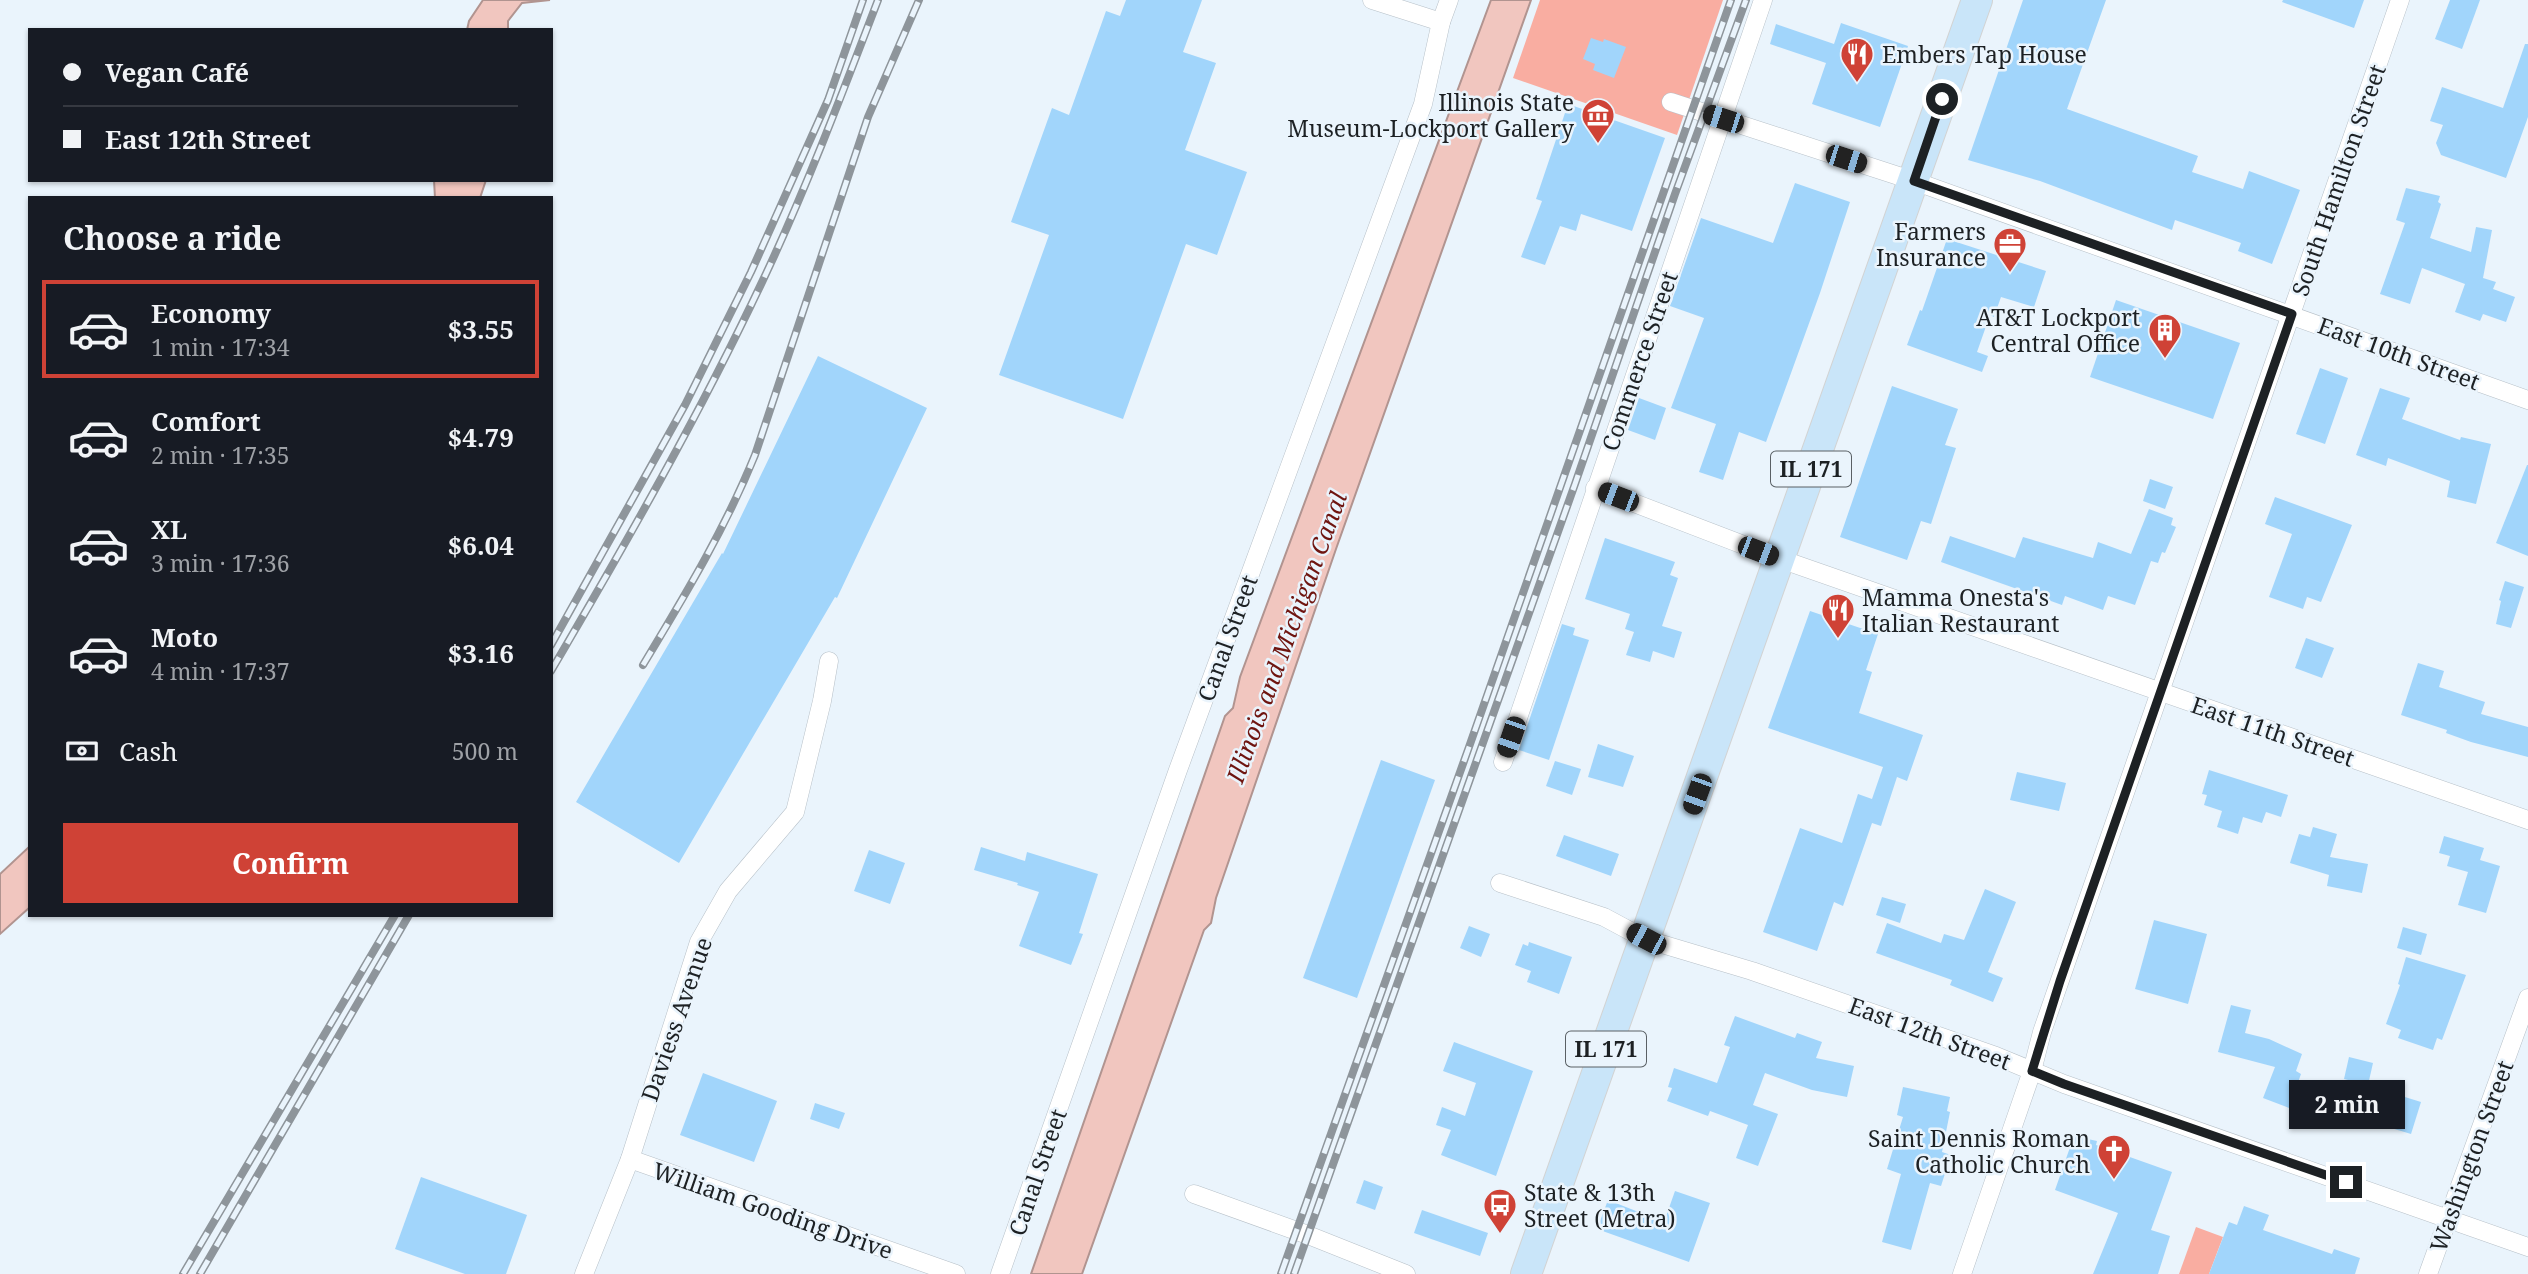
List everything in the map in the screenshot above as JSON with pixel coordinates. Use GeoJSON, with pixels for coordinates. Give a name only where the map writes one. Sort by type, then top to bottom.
{"type":"FeatureCollection","features":[{"type":"Feature","properties":{"kind":"main road","name":"IL 171"},"geometry":{"type":"LineString","coordinates":[[1526,1274],[1978,0]]}},
{"type":"Feature","properties":{"kind":"street"},"geometry":{"type":"LineString","coordinates":[[1372,0],[1441,23]]}},
{"type":"Feature","properties":{"kind":"street","name":"Canal Street"},"geometry":{"type":"LineString","coordinates":[[1000,1274],[1178,770],[1423,104],[1441,23],[1449,0]]}},
{"type":"Feature","properties":{"kind":"street","name":"Commerce Street"},"geometry":{"type":"LineString","coordinates":[[1503,762],[1763,0]]}},
{"type":"Feature","properties":{"kind":"street","name":"South Hamilton Street"},"geometry":{"type":"LineString","coordinates":[[1962,1274],[2159,691],[2400,0]]}},
{"type":"Feature","properties":{"kind":"street","name":"East 10th Street"},"geometry":{"type":"LineString","coordinates":[[1671,102],[1914,181],[2528,400]]}},
{"type":"Feature","properties":{"kind":"street","name":"East 11th Street"},"geometry":{"type":"LineString","coordinates":[[1595,488],[1780,559],[2528,820]]}},
{"type":"Feature","properties":{"kind":"street","name":"Daviess Avenue"},"geometry":{"type":"LineString","coordinates":[[584,1274],[630,1159],[699,942],[729,891],[795,812],[829,661]]}},
{"type":"Feature","properties":{"kind":"street","name":"East 12th Street"},"geometry":{"type":"LineString","coordinates":[[1500,883],[1604,917],[1646,939],[1752,971],[1996,1056],[2064,1084],[2528,1247]]}},
{"type":"Feature","properties":{"kind":"street","name":"Washington Street"},"geometry":{"type":"LineString","coordinates":[[2428,1274],[2528,998]]}},
{"type":"Feature","properties":{"kind":"street","name":"William Gooding Drive"},"geometry":{"type":"LineString","coordinates":[[630,1159],[956,1274]]}},
{"type":"Feature","properties":{"kind":"street"},"geometry":{"type":"LineString","coordinates":[[1195,1194],[1406,1274]]}},
{"type":"Feature","properties":{"kind":"shaded area"},"geometry":{"type":"Polygon","coordinates":[[[1540,0],[1723,0],[1677,135],[1513,78],[1540,0]]]}},
{"type":"Feature","properties":{"kind":"shaded area"},"geometry":{"type":"Polygon","coordinates":[[[2196,1227],[2223,1237],[2209,1274],[2179,1274],[2196,1227]]]}},
{"type":"Feature","properties":{"kind":"water"},"geometry":{"type":"Polygon","coordinates":[[[483,0],[550,0],[522,3],[508,21],[508,28],[467,28],[483,0]]]}},
{"type":"Feature","properties":{"kind":"water","name":"Illinois and Michigan Canal"},"geometry":{"type":"Polygon","coordinates":[[[1491,0],[1531,0],[1336,549],[1216,898],[1211,923],[1204,930],[1082,1274],[1031,1274],[1225,716],[1233,708],[1240,677],[1491,0]]]}},
{"type":"Feature","properties":{"kind":"water"},"geometry":{"type":"Polygon","coordinates":[[[434,182],[485,182],[481,196],[435,196],[434,182]]]}},
{"type":"Feature","properties":{"kind":"water"},"geometry":{"type":"Polygon","coordinates":[[[28,848],[28,909],[0,934],[0,874],[28,848]]]}},
{"type":"Feature","properties":{"kind":"building"},"geometry":{"type":"Polygon","coordinates":[[[1126,0],[1202,0],[1183,52],[1216,63],[1185,150],[1247,172],[1217,255],[1186,244],[1123,419],[999,375],[1049,235],[1011,222],[1052,108],[1069,115],[1106,11],[1120,16],[1126,0]]]}},
{"type":"Feature","properties":{"kind":"building"},"geometry":{"type":"Polygon","coordinates":[[[2023,0],[2106,0],[2067,109],[2198,156],[2192,172],[2243,189],[2249,171],[2300,190],[2272,264],[2238,251],[2241,243],[2175,220],[2172,230],[2040,181],[1968,160],[2023,0]]]}},
{"type":"Feature","properties":{"kind":"building"},"geometry":{"type":"Polygon","coordinates":[[[2364,0],[2354,28],[2282,2],[2364,0]]]}},
{"type":"Feature","properties":{"kind":"building"},"geometry":{"type":"Polygon","coordinates":[[[2450,0],[2480,0],[2462,49],[2435,39],[2450,0]]]}},
{"type":"Feature","properties":{"kind":"building","name":"Embers Tap House"},"geometry":{"type":"Polygon","coordinates":[[[1841,23],[1908,46],[1880,127],[1812,104],[1826,63],[1770,44],[1776,24],[1834,44],[1841,23]]]}},
{"type":"Feature","properties":{"kind":"building"},"geometry":{"type":"Polygon","coordinates":[[[1591,38],[1603,42],[1604,39],[1626,47],[1614,78],[1593,70],[1595,64],[1583,59],[1591,38]]]}},
{"type":"Feature","properties":{"kind":"building"},"geometry":{"type":"Polygon","coordinates":[[[2525,44],[2528,44],[2528,117],[2506,178],[2441,155],[2436,143],[2443,125],[2430,121],[2442,87],[2503,108],[2525,44]]]}},
{"type":"Feature","properties":{"kind":"building"},"geometry":{"type":"Polygon","coordinates":[[[1568,104],[1665,138],[1632,231],[1581,214],[1576,231],[1560,226],[1545,265],[1521,257],[1542,201],[1536,199],[1568,104]]]}},
{"type":"Feature","properties":{"kind":"building"},"geometry":{"type":"Polygon","coordinates":[[[1795,183],[1850,202],[1766,442],[1739,432],[1723,480],[1699,472],[1716,424],[1671,408],[1704,318],[1670,306],[1701,218],[1773,243],[1795,183]]]}},
{"type":"Feature","properties":{"kind":"building"},"geometry":{"type":"Polygon","coordinates":[[[2406,188],[2440,196],[2438,202],[2441,204],[2430,238],[2471,252],[2476,227],[2492,230],[2483,278],[2496,282],[2493,289],[2515,297],[2506,322],[2483,314],[2480,321],[2455,312],[2465,284],[2422,268],[2410,304],[2380,294],[2405,223],[2396,220],[2406,188]]]}},
{"type":"Feature","properties":{"kind":"building"},"geometry":{"type":"Polygon","coordinates":[[[1947,239],[2046,271],[2034,307],[2001,297],[1994,317],[1990,315],[1977,352],[1988,356],[1982,372],[1907,345],[1947,239]]]}},
{"type":"Feature","properties":{"kind":"building","name":"AT&T Lockport Central Office"},"geometry":{"type":"Polygon","coordinates":[[[2116,300],[2240,343],[2213,419],[2090,377],[2116,300]]]}},
{"type":"Feature","properties":{"kind":"building"},"geometry":{"type":"Polygon","coordinates":[[[818,356],[927,408],[837,598],[835,597],[679,863],[576,802],[723,554],[818,356]]]}},
{"type":"Feature","properties":{"kind":"building"},"geometry":{"type":"Polygon","coordinates":[[[2320,368],[2348,378],[2325,444],[2296,434],[2320,368]]]}},
{"type":"Feature","properties":{"kind":"building"},"geometry":{"type":"Polygon","coordinates":[[[1892,386],[1958,409],[1945,445],[1956,448],[1931,524],[1921,521],[1907,560],[1840,537],[1892,386]]]}},
{"type":"Feature","properties":{"kind":"building"},"geometry":{"type":"Polygon","coordinates":[[[2380,388],[2410,398],[2402,419],[2460,440],[2461,437],[2491,444],[2476,504],[2447,497],[2450,481],[2388,458],[2386,466],[2356,455],[2380,388]]]}},
{"type":"Feature","properties":{"kind":"building"},"geometry":{"type":"Polygon","coordinates":[[[1639,398],[1666,408],[1655,440],[1628,430],[1639,398]]]}},
{"type":"Feature","properties":{"kind":"building"},"geometry":{"type":"Polygon","coordinates":[[[2528,465],[2528,556],[2496,543],[2528,465]]]}},
{"type":"Feature","properties":{"kind":"building"},"geometry":{"type":"Polygon","coordinates":[[[2150,479],[2173,487],[2165,509],[2143,501],[2150,479]]]}},
{"type":"Feature","properties":{"kind":"building"},"geometry":{"type":"Polygon","coordinates":[[[2275,497],[2352,525],[2321,602],[2307,597],[2303,609],[2269,597],[2292,534],[2265,524],[2275,497]]]}},
{"type":"Feature","properties":{"kind":"building"},"geometry":{"type":"Polygon","coordinates":[[[2149,509],[2173,518],[2171,525],[2176,527],[2158,563],[2151,561],[2135,605],[2108,596],[2103,610],[2065,596],[2062,605],[1941,562],[1950,536],[2015,558],[2023,537],[2093,558],[2098,542],[2131,554],[2149,509]]]}},
{"type":"Feature","properties":{"kind":"building"},"geometry":{"type":"Polygon","coordinates":[[[1605,538],[1675,562],[1670,575],[1678,578],[1662,626],[1682,632],[1674,658],[1653,651],[1650,662],[1626,655],[1634,632],[1625,629],[1630,614],[1585,599],[1605,538]]]}},
{"type":"Feature","properties":{"kind":"building"},"geometry":{"type":"Polygon","coordinates":[[[2505,581],[2524,587],[2511,628],[2496,624],[2505,581]]]}},
{"type":"Feature","properties":{"kind":"building"},"geometry":{"type":"Polygon","coordinates":[[[1810,611],[1878,634],[1866,670],[1872,672],[1859,713],[1923,735],[1907,781],[1897,777],[1881,826],[1872,823],[1843,906],[1834,902],[1817,951],[1763,932],[1800,828],[1842,843],[1858,794],[1872,799],[1883,767],[1768,728],[1810,611]]]}},
{"type":"Feature","properties":{"kind":"building"},"geometry":{"type":"Polygon","coordinates":[[[1562,624],[1575,628],[1573,635],[1589,640],[1549,760],[1519,750],[1562,624]]]}},
{"type":"Feature","properties":{"kind":"building"},"geometry":{"type":"Polygon","coordinates":[[[2306,638],[2334,648],[2322,678],[2295,668],[2306,638]]]}},
{"type":"Feature","properties":{"kind":"building"},"geometry":{"type":"Polygon","coordinates":[[[2418,663],[2444,671],[2439,687],[2485,702],[2481,714],[2528,727],[2528,757],[2471,742],[2446,733],[2447,730],[2401,715],[2418,663]]]}},
{"type":"Feature","properties":{"kind":"building"},"geometry":{"type":"Polygon","coordinates":[[[1598,744],[1634,756],[1623,787],[1588,777],[1598,744]]]}},
{"type":"Feature","properties":{"kind":"building"},"geometry":{"type":"Polygon","coordinates":[[[1381,760],[1435,780],[1357,998],[1303,978],[1381,760]]]}},
{"type":"Feature","properties":{"kind":"building"},"geometry":{"type":"Polygon","coordinates":[[[1555,761],[1581,769],[1572,795],[1546,786],[1555,761]]]}},
{"type":"Feature","properties":{"kind":"building"},"geometry":{"type":"Polygon","coordinates":[[[2209,770],[2288,795],[2281,817],[2266,812],[2262,823],[2243,817],[2238,834],[2217,827],[2222,811],[2204,805],[2207,795],[2202,794],[2209,770]]]}},
{"type":"Feature","properties":{"kind":"building"},"geometry":{"type":"Polygon","coordinates":[[[2017,772],[2066,783],[2059,811],[2010,800],[2017,772]]]}},
{"type":"Feature","properties":{"kind":"building"},"geometry":{"type":"Polygon","coordinates":[[[2313,827],[2337,834],[2330,857],[2368,864],[2362,893],[2327,886],[2329,875],[2290,863],[2299,834],[2310,837],[2313,827]]]}},
{"type":"Feature","properties":{"kind":"building"},"geometry":{"type":"Polygon","coordinates":[[[1564,835],[1619,854],[1611,876],[1556,856],[1564,835]]]}},
{"type":"Feature","properties":{"kind":"building"},"geometry":{"type":"Polygon","coordinates":[[[2444,836],[2484,848],[2480,860],[2500,866],[2486,913],[2458,905],[2468,872],[2447,866],[2450,856],[2439,853],[2444,836]]]}},
{"type":"Feature","properties":{"kind":"building"},"geometry":{"type":"Polygon","coordinates":[[[981,847],[1025,861],[1027,852],[1098,874],[1079,933],[1083,934],[1071,965],[1019,946],[1039,892],[974,870],[981,847]]]}},
{"type":"Feature","properties":{"kind":"building"},"geometry":{"type":"Polygon","coordinates":[[[869,850],[905,863],[890,904],[854,891],[869,850]]]}},
{"type":"Feature","properties":{"kind":"building"},"geometry":{"type":"Polygon","coordinates":[[[1985,889],[2016,902],[1988,972],[2003,978],[1993,1002],[1950,985],[1952,980],[1876,953],[1887,923],[1941,943],[1944,934],[1964,940],[1985,889]]]}},
{"type":"Feature","properties":{"kind":"building"},"geometry":{"type":"Polygon","coordinates":[[[1882,897],[1906,904],[1900,923],[1876,915],[1882,897]]]}},
{"type":"Feature","properties":{"kind":"building"},"geometry":{"type":"Polygon","coordinates":[[[2154,920],[2207,934],[2188,1004],[2135,989],[2154,920]]]}},
{"type":"Feature","properties":{"kind":"building"},"geometry":{"type":"Polygon","coordinates":[[[1469,926],[1490,934],[1481,957],[1460,948],[1469,926]]]}},
{"type":"Feature","properties":{"kind":"building"},"geometry":{"type":"Polygon","coordinates":[[[2403,927],[2427,934],[2421,955],[2397,948],[2403,927]]]}},
{"type":"Feature","properties":{"kind":"building"},"geometry":{"type":"Polygon","coordinates":[[[1529,942],[1572,957],[1559,994],[1527,982],[1531,971],[1515,965],[1523,944],[1528,946],[1529,942]]]}},
{"type":"Feature","properties":{"kind":"building"},"geometry":{"type":"Polygon","coordinates":[[[2406,957],[2466,975],[2442,1040],[2437,1038],[2433,1050],[2398,1038],[2401,1030],[2386,1024],[2400,985],[2398,984],[2406,957]]]}},
{"type":"Feature","properties":{"kind":"building"},"geometry":{"type":"Polygon","coordinates":[[[2231,1005],[2251,1010],[2245,1033],[2269,1039],[2302,1054],[2296,1071],[2301,1074],[2289,1108],[2263,1098],[2275,1067],[2218,1052],[2231,1005]]]}},
{"type":"Feature","properties":{"kind":"building"},"geometry":{"type":"Polygon","coordinates":[[[1735,1016],[1795,1038],[1797,1033],[1822,1042],[1816,1058],[1854,1066],[1847,1097],[1812,1090],[1765,1073],[1753,1105],[1778,1114],[1758,1166],[1736,1158],[1748,1125],[1710,1111],[1708,1116],[1667,1101],[1672,1088],[1668,1087],[1674,1068],[1717,1083],[1730,1047],[1724,1045],[1735,1016]]]}},
{"type":"Feature","properties":{"kind":"building"},"geometry":{"type":"Polygon","coordinates":[[[1454,1042],[1533,1071],[1496,1176],[1441,1155],[1451,1130],[1436,1125],[1442,1107],[1465,1116],[1476,1083],[1443,1071],[1454,1042]]]}},
{"type":"Feature","properties":{"kind":"building"},"geometry":{"type":"Polygon","coordinates":[[[2349,1057],[2373,1063],[2368,1085],[2344,1079],[2349,1057]]]}},
{"type":"Feature","properties":{"kind":"building"},"geometry":{"type":"Polygon","coordinates":[[[703,1073],[777,1101],[754,1162],[680,1135],[703,1073]]]}},
{"type":"Feature","properties":{"kind":"building"},"geometry":{"type":"Polygon","coordinates":[[[1903,1087],[1950,1097],[1947,1111],[1950,1112],[1942,1152],[1951,1155],[1941,1186],[1930,1183],[1911,1250],[1882,1242],[1901,1174],[1887,1169],[1903,1117],[1897,1115],[1903,1087]]]}},
{"type":"Feature","properties":{"kind":"building"},"geometry":{"type":"Polygon","coordinates":[[[2379,1089],[2421,1102],[2411,1134],[2368,1121],[2379,1089]]]}},
{"type":"Feature","properties":{"kind":"building"},"geometry":{"type":"Polygon","coordinates":[[[815,1103],[845,1113],[839,1129],[810,1119],[815,1103]]]}},
{"type":"Feature","properties":{"kind":"building","name":"Saint Dennis Roman Catholic Church"},"geometry":{"type":"Polygon","coordinates":[[[2074,1136],[2097,1141],[2096,1145],[2172,1172],[2151,1230],[2170,1236],[2158,1274],[2093,1274],[2118,1213],[2055,1190],[2074,1136]]]}},
{"type":"Feature","properties":{"kind":"building"},"geometry":{"type":"Polygon","coordinates":[[[421,1177],[527,1215],[506,1274],[465,1274],[395,1249],[421,1177]]]}},
{"type":"Feature","properties":{"kind":"building"},"geometry":{"type":"Polygon","coordinates":[[[1364,1180],[1383,1187],[1375,1210],[1356,1203],[1364,1180]]]}},
{"type":"Feature","properties":{"kind":"building"},"geometry":{"type":"Polygon","coordinates":[[[1675,1191],[1710,1203],[1689,1262],[1597,1229],[1608,1200],[1664,1222],[1675,1191]]]}},
{"type":"Feature","properties":{"kind":"building"},"geometry":{"type":"Polygon","coordinates":[[[2244,1206],[2269,1215],[2263,1230],[2332,1254],[2334,1249],[2360,1258],[2355,1274],[2209,1274],[2229,1222],[2237,1225],[2244,1206]]]}},
{"type":"Feature","properties":{"kind":"building"},"geometry":{"type":"Polygon","coordinates":[[[1422,1210],[1488,1233],[1480,1256],[1414,1233],[1422,1210]]]}},
{"type":"Feature","properties":{"kind":"railway"},"geometry":{"type":"LineString","coordinates":[[553,641],[685,405],[751,272],[828,100],[863,0]]}},
{"type":"Feature","properties":{"kind":"railway"},"geometry":{"type":"LineString","coordinates":[[553,668],[662,478],[739,330],[809,176],[878,0]]}},
{"type":"Feature","properties":{"kind":"railway"},"geometry":{"type":"LineString","coordinates":[[643,665],[717,536],[755,455],[868,117],[919,0]]}},
{"type":"Feature","properties":{"kind":"railway"},"geometry":{"type":"LineString","coordinates":[[1281,1274],[1731,0]]}},
{"type":"Feature","properties":{"kind":"railway"},"geometry":{"type":"LineString","coordinates":[[1294,1274],[1746,0]]}},
{"type":"Feature","properties":{"kind":"railway"},"geometry":{"type":"LineString","coordinates":[[183,1274],[394,917]]}},
{"type":"Feature","properties":{"kind":"railway"},"geometry":{"type":"LineString","coordinates":[[200,1274],[408,917]]}},
{"type":"Feature","properties":{"kind":"place","name":"Embers Tap House"},"geometry":{"type":"Point","coordinates":[1857,84]}},
{"type":"Feature","properties":{"kind":"place","name":"Illinois State Museum-Lockport Gallery"},"geometry":{"type":"Point","coordinates":[1598,145]}},
{"type":"Feature","properties":{"kind":"place","name":"Farmers Insurance"},"geometry":{"type":"Point","coordinates":[2010,274]}},
{"type":"Feature","properties":{"kind":"place","name":"AT&T Lockport Central Office"},"geometry":{"type":"Point","coordinates":[2165,360]}},
{"type":"Feature","properties":{"kind":"place","name":"Mamma Onesta's Italian Restaurant"},"geometry":{"type":"Point","coordinates":[1838,640]}},
{"type":"Feature","properties":{"kind":"place","name":"Saint Dennis Roman Catholic Church"},"geometry":{"type":"Point","coordinates":[2114,1181]}},
{"type":"Feature","properties":{"kind":"place","name":"State & 13th Street (Metra)"},"geometry":{"type":"Point","coordinates":[1500,1235]}},
{"type":"Feature","properties":{"kind":"route"},"geometry":{"type":"LineString","coordinates":[[1942,99],[1914,181],[2292,314],[2159,691],[2042,1032],[2032,1071],[2346,1182]]}}]}
